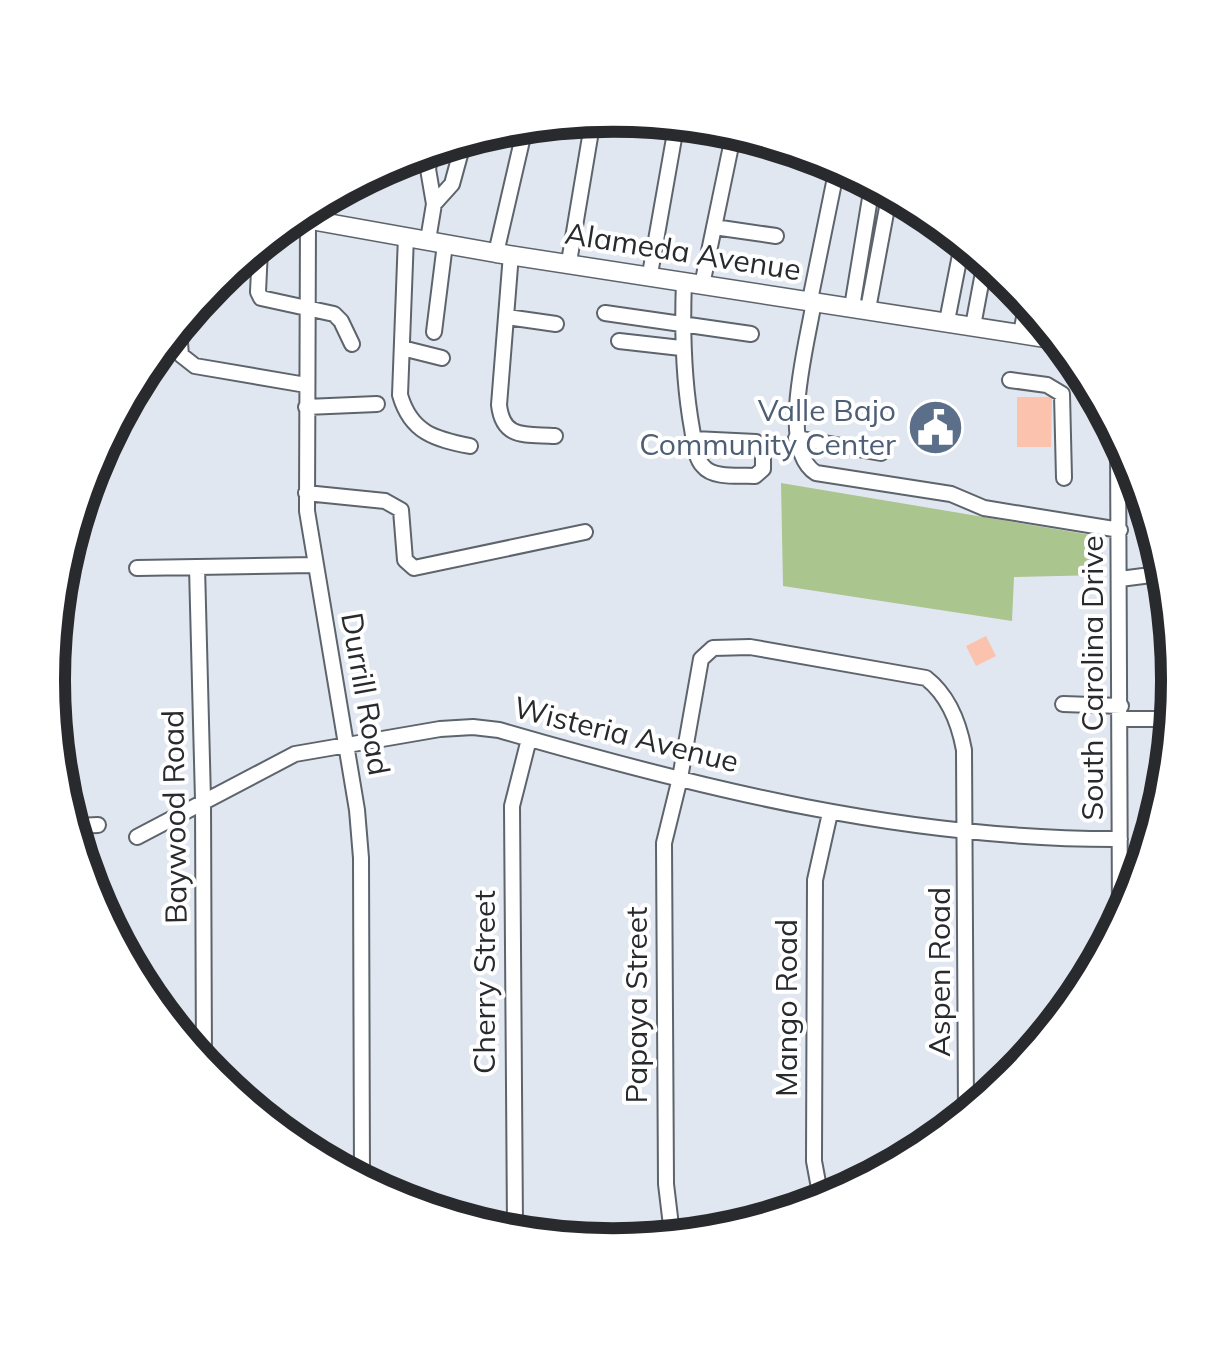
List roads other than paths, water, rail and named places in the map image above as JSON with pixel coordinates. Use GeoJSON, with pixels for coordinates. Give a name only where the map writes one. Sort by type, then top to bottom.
{"type":"FeatureCollection","features":[{"type":"Feature","properties":{"kind":"main road","name":"Alameda Avenue"},"geometry":{"type":"LineString","coordinates":[[315,220],[503,254],[1040,337]]}},
{"type":"Feature","properties":{"kind":"street"},"geometry":{"type":"LineString","coordinates":[[570,262],[591,133]]}},
{"type":"Feature","properties":{"kind":"street"},"geometry":{"type":"LineString","coordinates":[[650,274],[674,136]]}},
{"type":"Feature","properties":{"kind":"street"},"geometry":{"type":"LineString","coordinates":[[523,140],[503,254],[507,318],[499,405],[506,428],[516,433],[555,436]]}},
{"type":"Feature","properties":{"kind":"street"},"geometry":{"type":"LineString","coordinates":[[694,438],[756,442],[763,448],[764,467],[755,476],[712,473],[702,466],[694,438],[681,348],[682,324],[714,227],[731,146]]}},
{"type":"Feature","properties":{"kind":"street"},"geometry":{"type":"LineString","coordinates":[[434,204],[452,184],[460,154]]}},
{"type":"Feature","properties":{"kind":"street"},"geometry":{"type":"LineString","coordinates":[[429,164],[437,242],[434,332]]}},
{"type":"Feature","properties":{"kind":"street"},"geometry":{"type":"LineString","coordinates":[[835,180],[812,301],[796,438],[801,459],[816,473],[951,494],[984,508],[1120,530]]}},
{"type":"Feature","properties":{"kind":"street"},"geometry":{"type":"LineString","coordinates":[[860,308],[871,197]]}},
{"type":"Feature","properties":{"kind":"street"},"geometry":{"type":"LineString","coordinates":[[860,308],[887,205]]}},
{"type":"Feature","properties":{"kind":"street","name":"Durrill Road"},"geometry":{"type":"LineString","coordinates":[[307,225],[306,493],[361,858],[362,1166]]}},
{"type":"Feature","properties":{"kind":"street"},"geometry":{"type":"LineString","coordinates":[[714,227],[776,236]]}},
{"type":"Feature","properties":{"kind":"street"},"geometry":{"type":"LineString","coordinates":[[406,236],[400,395],[409,415],[435,439],[470,446]]}},
{"type":"Feature","properties":{"kind":"street"},"geometry":{"type":"LineString","coordinates":[[947,322],[960,256]]}},
{"type":"Feature","properties":{"kind":"street"},"geometry":{"type":"LineString","coordinates":[[259,262],[261,298],[338,317],[352,344]]}},
{"type":"Feature","properties":{"kind":"street"},"geometry":{"type":"LineString","coordinates":[[973,326],[982,276]]}},
{"type":"Feature","properties":{"kind":"street"},"geometry":{"type":"LineString","coordinates":[[605,313],[750,334]]}},
{"type":"Feature","properties":{"kind":"street"},"geometry":{"type":"LineString","coordinates":[[1020,333],[1024,317]]}},
{"type":"Feature","properties":{"kind":"street"},"geometry":{"type":"LineString","coordinates":[[507,318],[556,324]]}},
{"type":"Feature","properties":{"kind":"street"},"geometry":{"type":"LineString","coordinates":[[619,341],[681,348]]}},
{"type":"Feature","properties":{"kind":"street"},"geometry":{"type":"LineString","coordinates":[[180,344],[181,355],[195,366],[306,384]]}},
{"type":"Feature","properties":{"kind":"street"},"geometry":{"type":"LineString","coordinates":[[402,348],[442,358]]}},
{"type":"Feature","properties":{"kind":"street"},"geometry":{"type":"LineString","coordinates":[[1010,380],[1047,385],[1062,394],[1064,478]]}},
{"type":"Feature","properties":{"kind":"street"},"geometry":{"type":"LineString","coordinates":[[306,408],[377,404]]}},
{"type":"Feature","properties":{"kind":"street"},"geometry":{"type":"LineString","coordinates":[[796,438],[881,452]]}},
{"type":"Feature","properties":{"kind":"street","name":"South Carolina Drive"},"geometry":{"type":"LineString","coordinates":[[1119,470],[1120,887]]}},
{"type":"Feature","properties":{"kind":"street"},"geometry":{"type":"LineString","coordinates":[[306,493],[385,501],[401,510],[405,560],[414,568],[585,532]]}},
{"type":"Feature","properties":{"kind":"street"},"geometry":{"type":"LineString","coordinates":[[137,568],[314,565]]}},
{"type":"Feature","properties":{"kind":"street","name":"Baywood Road"},"geometry":{"type":"LineString","coordinates":[[197,567],[204,1044]]}},
{"type":"Feature","properties":{"kind":"street"},"geometry":{"type":"LineString","coordinates":[[1120,579],[1150,575]]}},
{"type":"Feature","properties":{"kind":"street","name":"Papaya Street"},"geometry":{"type":"LineString","coordinates":[[671,1225],[666,1184],[664,843],[680,778],[697,670],[704,654],[713,648],[750,648],[926,678],[936,686],[960,729],[967,832]]}},
{"type":"Feature","properties":{"kind":"street"},"geometry":{"type":"LineString","coordinates":[[1064,704],[1160,717]]}},
{"type":"Feature","properties":{"kind":"street","name":"Wisteria Avenue"},"geometry":{"type":"LineString","coordinates":[[137,837],[295,754],[460,727],[500,730],[680,778],[830,812],[1020,838],[1120,839]]}},
{"type":"Feature","properties":{"kind":"street","name":"Cherry Street"},"geometry":{"type":"LineString","coordinates":[[515,1219],[512,806],[529,739]]}},
{"type":"Feature","properties":{"kind":"street","name":"Mango Road"},"geometry":{"type":"LineString","coordinates":[[819,1188],[814,1160],[815,880],[830,812]]}},
{"type":"Feature","properties":{"kind":"street"},"geometry":{"type":"LineString","coordinates":[[85,825],[98,824]]}},
{"type":"Feature","properties":{"kind":"street","name":"Aspen Road"},"geometry":{"type":"LineString","coordinates":[[966,1099],[967,832]]}},
{"type":"Feature","properties":{"kind":"place","name":"Valle Bajo Community Center"},"geometry":{"type":"Point","coordinates":[935,428]}}]}
